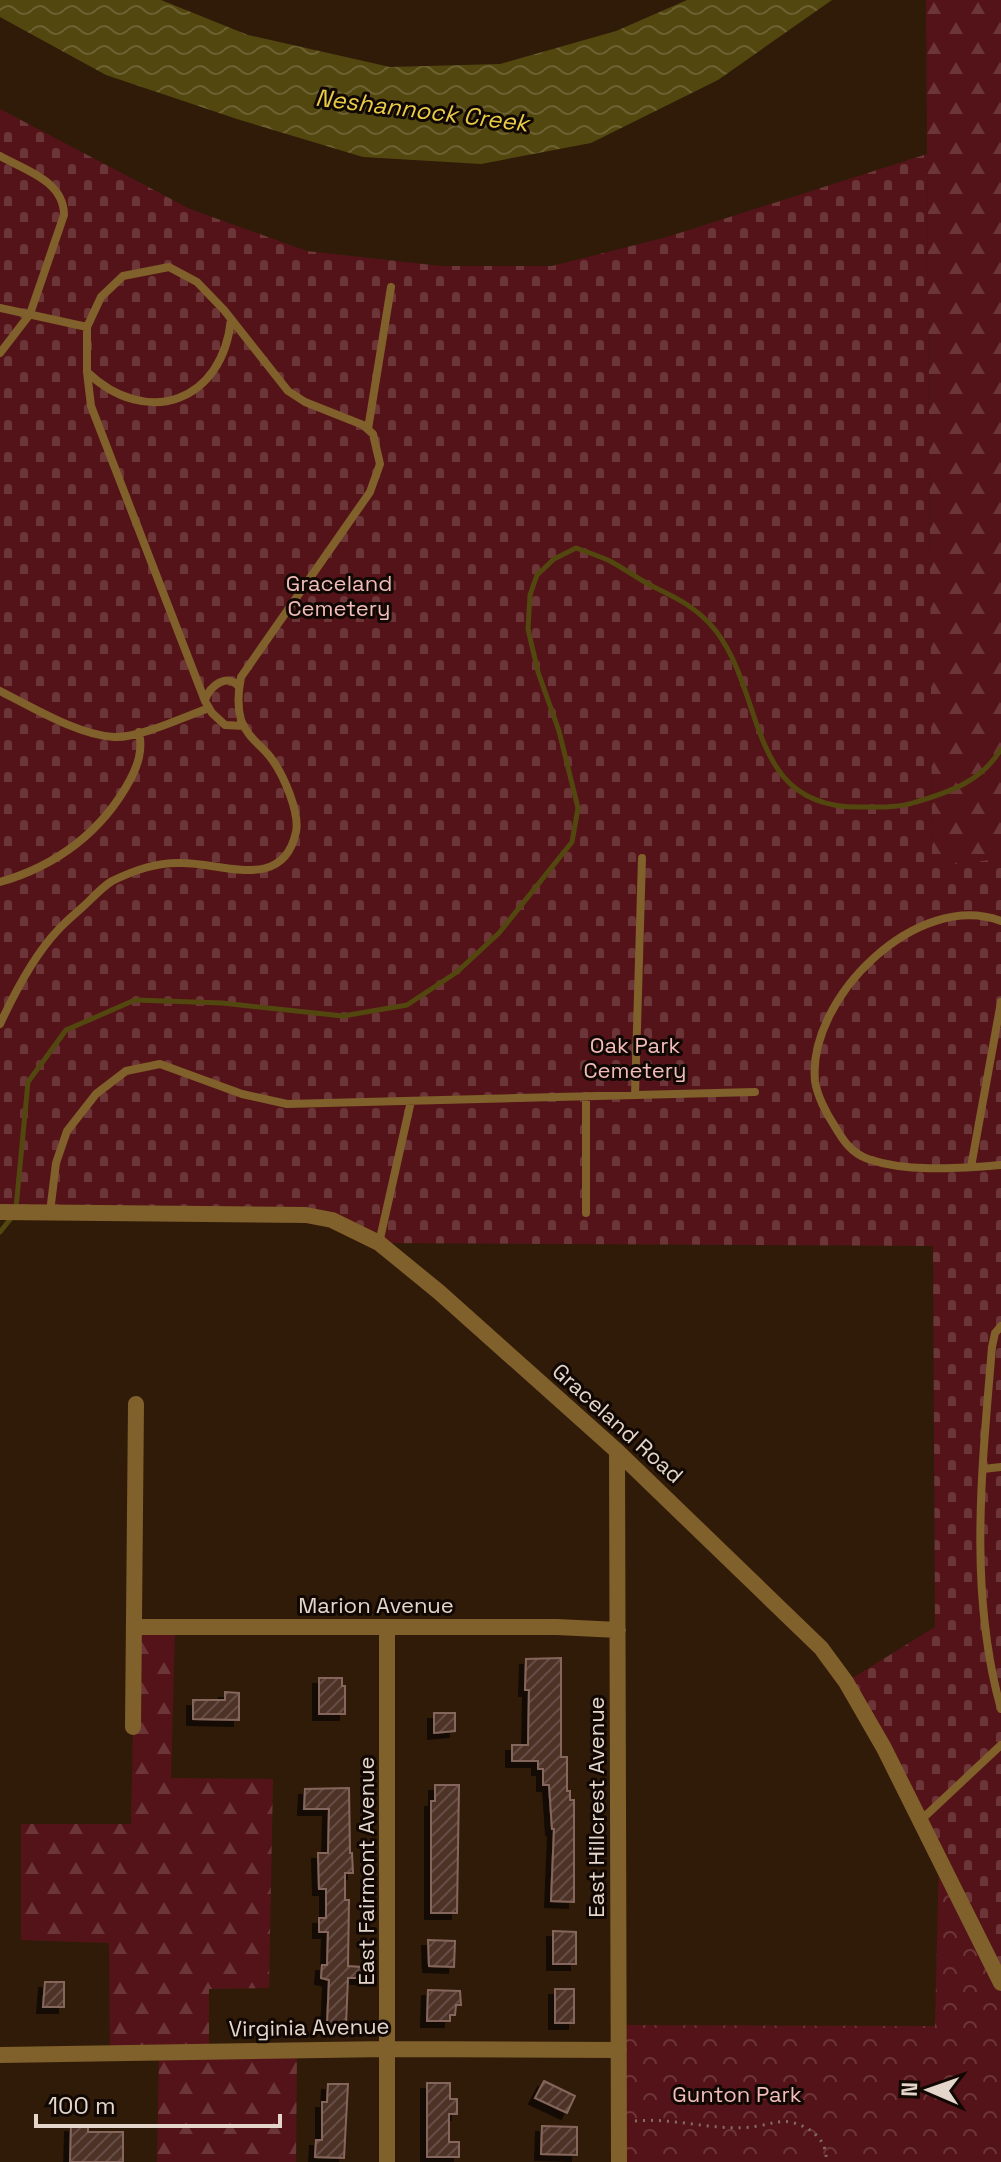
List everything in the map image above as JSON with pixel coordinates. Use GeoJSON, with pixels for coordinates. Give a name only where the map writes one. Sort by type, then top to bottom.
{"type":"FeatureCollection","features":[{"type":"Feature","properties":{"kind":"street","name":"Graceland Road"},"geometry":{"type":"LineString","coordinates":[[0,1212],[306,1215],[332,1220],[379,1243],[439,1292],[617,1451],[821,1648],[861,1708],[921,1820],[1001,1983]]}},
{"type":"Feature","properties":{"kind":"street"},"geometry":{"type":"LineString","coordinates":[[133,1727],[136,1404]]}},
{"type":"Feature","properties":{"kind":"street","name":"East Hillcrest Avenue"},"geometry":{"type":"LineString","coordinates":[[617,1451],[619,2162]]}},
{"type":"Feature","properties":{"kind":"street","name":"Marion Avenue"},"geometry":{"type":"LineString","coordinates":[[135,1627],[557,1627],[618,1630]]}},
{"type":"Feature","properties":{"kind":"street","name":"East Fairmont Avenue"},"geometry":{"type":"LineString","coordinates":[[387,1627],[387,2162]]}},
{"type":"Feature","properties":{"kind":"street","name":"Virginia Avenue"},"geometry":{"type":"LineString","coordinates":[[0,2055],[388,2049],[619,2050]]}},
{"type":"Feature","properties":{"kind":"lane"},"geometry":{"type":"LineString","coordinates":[[0,156],[51,184],[64,205],[64,215],[30,314],[0,353]]}},
{"type":"Feature","properties":{"kind":"lane"},"geometry":{"type":"LineString","coordinates":[[0,1024],[14,994],[56,932],[109,883],[149,865],[184,863],[251,871],[272,867],[290,852],[297,828],[292,800],[272,759],[251,738],[244,726],[238,698],[241,677],[370,492],[380,464],[373,434],[368,429],[305,402],[288,391],[197,282],[169,267],[123,276],[101,297],[87,327],[91,406],[207,704],[225,725],[244,726]]}},
{"type":"Feature","properties":{"kind":"lane"},"geometry":{"type":"LineString","coordinates":[[368,429],[391,287]]}},
{"type":"Feature","properties":{"kind":"lane"},"geometry":{"type":"LineString","coordinates":[[0,308],[87,327]]}},
{"type":"Feature","properties":{"kind":"lane"},"geometry":{"type":"LineString","coordinates":[[87,372],[105,389],[129,397],[156,403],[183,398],[206,382],[219,364],[229,341],[231,319]]}},
{"type":"Feature","properties":{"kind":"lane"},"geometry":{"type":"LineString","coordinates":[[207,704],[212,686],[229,680],[239,687]]}},
{"type":"Feature","properties":{"kind":"lane"},"geometry":{"type":"LineString","coordinates":[[0,690],[47,715],[93,733],[116,738],[139,732],[207,704]]}},
{"type":"Feature","properties":{"kind":"lane"},"geometry":{"type":"LineString","coordinates":[[0,882],[39,868],[71,849],[96,827],[118,803],[134,773],[142,743],[139,732]]}},
{"type":"Feature","properties":{"kind":"lane"},"geometry":{"type":"LineString","coordinates":[[635,1095],[642,858]]}},
{"type":"Feature","properties":{"kind":"lane"},"geometry":{"type":"LineString","coordinates":[[1001,921],[985,915],[963,915],[919,926],[878,953],[841,995],[825,1023],[817,1049],[815,1082],[826,1114],[845,1144],[866,1158],[899,1165],[1001,1165]]}},
{"type":"Feature","properties":{"kind":"lane"},"geometry":{"type":"LineString","coordinates":[[971,1167],[1001,1002]]}},
{"type":"Feature","properties":{"kind":"lane"},"geometry":{"type":"LineString","coordinates":[[50,1213],[56,1163],[67,1131],[96,1094],[126,1071],[160,1064],[242,1094],[287,1104],[755,1092]]}},
{"type":"Feature","properties":{"kind":"lane"},"geometry":{"type":"LineString","coordinates":[[586,1096],[586,1213]]}},
{"type":"Feature","properties":{"kind":"lane"},"geometry":{"type":"LineString","coordinates":[[379,1243],[411,1101]]}},
{"type":"Feature","properties":{"kind":"lane"},"geometry":{"type":"LineString","coordinates":[[1001,1326],[995,1333],[992,1347],[980,1534],[984,1632],[1001,1709]]}},
{"type":"Feature","properties":{"kind":"lane"},"geometry":{"type":"LineString","coordinates":[[983,1469],[1001,1467]]}},
{"type":"Feature","properties":{"kind":"lane"},"geometry":{"type":"LineString","coordinates":[[921,1820],[1001,1745]]}},
{"type":"Feature","properties":{"kind":"path"},"geometry":{"type":"LineString","coordinates":[[619,2123],[673,2120],[737,2128],[758,2127],[778,2121],[792,2122],[817,2134],[827,2154],[826,2162]]}},
{"type":"Feature","properties":{"kind":"green space"},"geometry":{"type":"Polygon","coordinates":[[[926,0],[1001,0],[1001,878],[932,868],[926,0]]]}},
{"type":"Feature","properties":{"kind":"green space","name":"Graceland Cemetery"},"geometry":{"type":"Polygon","coordinates":[[[0,109],[190,209],[307,251],[441,266],[552,266],[667,237],[927,154],[932,867],[990,860],[1001,862],[1001,1983],[846,1682],[935,1627],[933,1246],[379,1243],[332,1220],[0,1212],[0,109]]]}},
{"type":"Feature","properties":{"kind":"green space"},"geometry":{"type":"Polygon","coordinates":[[[135,1627],[175,1628],[171,1778],[273,1779],[269,1988],[209,1989],[209,2050],[297,2050],[296,2162],[157,2162],[159,2052],[110,2054],[109,1943],[21,1940],[21,1824],[131,1824],[135,1627]]]}},
{"type":"Feature","properties":{"kind":"green space","name":"Gunton Park"},"geometry":{"type":"Polygon","coordinates":[[[939,1855],[1001,1983],[1001,2162],[619,2162],[619,2025],[935,2026],[939,1855]]]}},
{"type":"Feature","properties":{"kind":"water","name":"Neshannock Creek"},"geometry":{"type":"Polygon","coordinates":[[[0,0],[161,0],[248,35],[390,67],[500,64],[616,31],[687,0],[832,0],[718,80],[591,143],[481,164],[363,157],[106,75],[0,17],[0,0]]]}},
{"type":"Feature","properties":{"kind":"building"},"geometry":{"type":"Polygon","coordinates":[[[561,1658],[561,1757],[567,1757],[567,1791],[570,1791],[570,1800],[574,1800],[574,1902],[551,1901],[554,1829],[549,1785],[543,1785],[543,1769],[538,1769],[538,1761],[512,1761],[512,1745],[528,1745],[526,1659],[561,1658]]]}},
{"type":"Feature","properties":{"kind":"building"},"geometry":{"type":"Polygon","coordinates":[[[319,1678],[342,1678],[345,1714],[319,1714],[319,1678]]]}},
{"type":"Feature","properties":{"kind":"building"},"geometry":{"type":"Polygon","coordinates":[[[225,1692],[239,1693],[239,1720],[193,1719],[193,1700],[225,1700],[225,1692]]]}},
{"type":"Feature","properties":{"kind":"building"},"geometry":{"type":"Polygon","coordinates":[[[434,1713],[455,1713],[455,1731],[434,1733],[434,1713]]]}},
{"type":"Feature","properties":{"kind":"building"},"geometry":{"type":"Polygon","coordinates":[[[435,1785],[459,1785],[457,1913],[431,1913],[431,1801],[435,1801],[435,1785]]]}},
{"type":"Feature","properties":{"kind":"building"},"geometry":{"type":"Polygon","coordinates":[[[349,1788],[353,1873],[345,1873],[345,1900],[349,1900],[348,1966],[362,1967],[361,1978],[348,1978],[346,2025],[327,2025],[329,1980],[321,1978],[322,1965],[327,1965],[328,1932],[319,1932],[319,1918],[326,1918],[326,1889],[319,1889],[318,1853],[328,1853],[329,1809],[304,1809],[305,1789],[349,1788]]]}},
{"type":"Feature","properties":{"kind":"building"},"geometry":{"type":"Polygon","coordinates":[[[553,1931],[576,1932],[576,1964],[553,1964],[553,1931]]]}},
{"type":"Feature","properties":{"kind":"building"},"geometry":{"type":"Polygon","coordinates":[[[428,1940],[455,1941],[454,1967],[429,1966],[428,1940]]]}},
{"type":"Feature","properties":{"kind":"building"},"geometry":{"type":"Polygon","coordinates":[[[45,1982],[64,1982],[64,2007],[43,2007],[45,1982]]]}},
{"type":"Feature","properties":{"kind":"building"},"geometry":{"type":"Polygon","coordinates":[[[555,1989],[574,1989],[574,2023],[555,2023],[555,1989]]]}},
{"type":"Feature","properties":{"kind":"building"},"geometry":{"type":"Polygon","coordinates":[[[428,1990],[460,1991],[461,2005],[456,2005],[455,2015],[450,2015],[450,2021],[427,2021],[428,1990]]]}},
{"type":"Feature","properties":{"kind":"building"},"geometry":{"type":"Polygon","coordinates":[[[544,2081],[575,2096],[567,2113],[535,2098],[544,2081]]]}},
{"type":"Feature","properties":{"kind":"building"},"geometry":{"type":"Polygon","coordinates":[[[427,2083],[450,2083],[450,2099],[457,2099],[457,2114],[449,2114],[449,2142],[459,2142],[459,2157],[427,2157],[427,2083]]]}},
{"type":"Feature","properties":{"kind":"building"},"geometry":{"type":"Polygon","coordinates":[[[328,2084],[348,2084],[344,2158],[315,2157],[316,2140],[322,2140],[322,2102],[327,2102],[328,2084]]]}},
{"type":"Feature","properties":{"kind":"building"},"geometry":{"type":"Polygon","coordinates":[[[71,2126],[88,2127],[88,2132],[123,2132],[123,2162],[70,2162],[71,2126]]]}},
{"type":"Feature","properties":{"kind":"building"},"geometry":{"type":"Polygon","coordinates":[[[542,2126],[577,2127],[577,2155],[541,2154],[542,2126]]]}},
{"type":"Feature","properties":{"kind":"waterway"},"geometry":{"type":"LineString","coordinates":[[16,1208],[28,1082],[66,1030],[135,1000],[222,1003],[343,1016],[407,1005],[457,972],[499,933],[572,842],[578,808],[559,731],[538,672],[528,629],[530,595],[537,575],[554,559],[576,548],[610,561],[678,599],[709,623],[732,658],[765,745],[778,770],[797,790],[825,803],[862,807],[909,804],[964,784],[984,769],[1001,749]]}},
{"type":"Feature","properties":{"kind":"waterway"},"geometry":{"type":"LineString","coordinates":[[0,1232],[12,1217]]}},
{"type":"Feature","properties":{"kind":"park label","name":"Oak Park Cemetery"},"geometry":{"type":"Point","coordinates":[635,1058]}}]}
